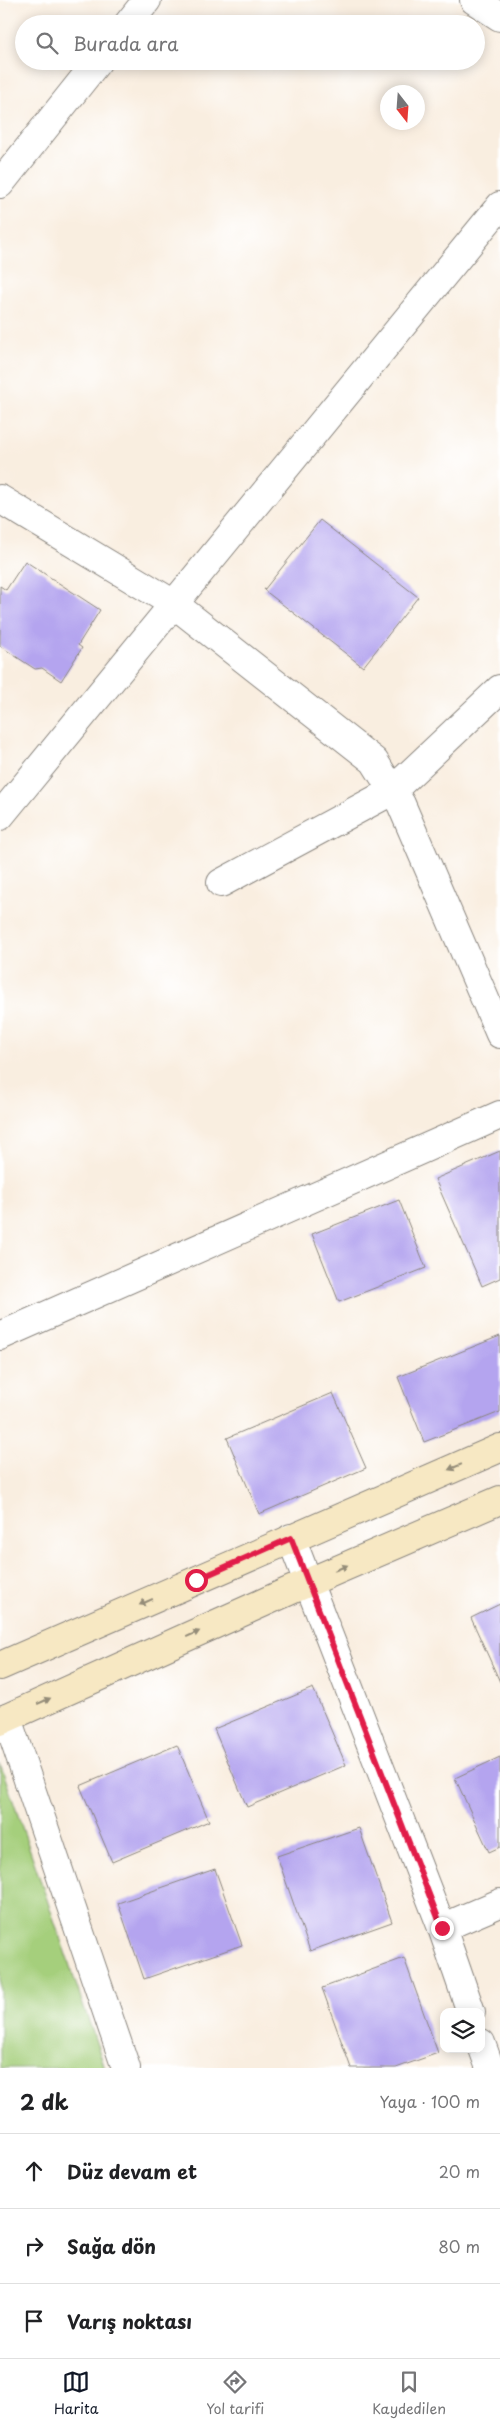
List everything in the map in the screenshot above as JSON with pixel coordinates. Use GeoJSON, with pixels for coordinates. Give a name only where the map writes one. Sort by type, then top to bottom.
{"type":"FeatureCollection","features":[{"type":"Feature","properties":{"kind":"street"},"geometry":{"type":"LineString","coordinates":[[135,15],[147,0]]}},
{"type":"Feature","properties":{"kind":"street"},"geometry":{"type":"LineString","coordinates":[[474,0],[500,17]]}},
{"type":"Feature","properties":{"kind":"street"},"geometry":{"type":"LineString","coordinates":[[0,184],[91,70]]}},
{"type":"Feature","properties":{"kind":"street"},"geometry":{"type":"LineString","coordinates":[[0,816],[500,206]]}},
{"type":"Feature","properties":{"kind":"street"},"geometry":{"type":"LineString","coordinates":[[0,499],[174,604],[374,761],[401,804],[500,1034]]}},
{"type":"Feature","properties":{"kind":"street"},"geometry":{"type":"LineString","coordinates":[[221,883],[392,791],[500,689]]}},
{"type":"Feature","properties":{"kind":"street"},"geometry":{"type":"LineString","coordinates":[[0,1336],[500,1115]]}},
{"type":"Feature","properties":{"kind":"street"},"geometry":{"type":"LineString","coordinates":[[0,1666],[500,1448]]}},
{"type":"Feature","properties":{"kind":"street"},"geometry":{"type":"LineString","coordinates":[[126,2068],[4,1720],[307,1583],[500,1500]]}},
{"type":"Feature","properties":{"kind":"street"},"geometry":{"type":"LineString","coordinates":[[291,1538],[442,1928],[470,2008]]}},
{"type":"Feature","properties":{"kind":"street"},"geometry":{"type":"LineString","coordinates":[[442,1928],[500,1903]]}},
{"type":"Feature","properties":{"kind":"street"},"geometry":{"type":"LineString","coordinates":[[485,2053],[490,2068]]}},
{"type":"Feature","properties":{"kind":"green space"},"geometry":{"type":"Polygon","coordinates":[[[0,1763],[105,2068],[0,2068],[0,1763]]]}},
{"type":"Feature","properties":{"kind":"building"},"geometry":{"type":"Polygon","coordinates":[[[320,520],[418,597],[363,667],[264,590],[320,520]]]}},
{"type":"Feature","properties":{"kind":"building"},"geometry":{"type":"Polygon","coordinates":[[[25,561],[100,610],[78,645],[82,648],[61,681],[42,668],[35,669],[0,646],[0,586],[6,590],[25,561]]]}},
{"type":"Feature","properties":{"kind":"building"},"geometry":{"type":"Polygon","coordinates":[[[500,1151],[500,1278],[482,1286],[435,1179],[500,1151]]]}},
{"type":"Feature","properties":{"kind":"building"},"geometry":{"type":"Polygon","coordinates":[[[399,1200],[426,1268],[339,1302],[312,1234],[399,1200]]]}},
{"type":"Feature","properties":{"kind":"building"},"geometry":{"type":"Polygon","coordinates":[[[500,1336],[500,1412],[424,1442],[398,1377],[500,1336]]]}},
{"type":"Feature","properties":{"kind":"building"},"geometry":{"type":"Polygon","coordinates":[[[333,1393],[366,1468],[259,1514],[227,1438],[333,1393]]]}},
{"type":"Feature","properties":{"kind":"building"},"geometry":{"type":"Polygon","coordinates":[[[500,1604],[500,1682],[471,1618],[500,1604]]]}},
{"type":"Feature","properties":{"kind":"building"},"geometry":{"type":"Polygon","coordinates":[[[313,1688],[346,1765],[247,1807],[214,1729],[313,1688]]]}},
{"type":"Feature","properties":{"kind":"building"},"geometry":{"type":"Polygon","coordinates":[[[177,1745],[209,1821],[112,1862],[80,1786],[177,1745]]]}},
{"type":"Feature","properties":{"kind":"building"},"geometry":{"type":"Polygon","coordinates":[[[500,1757],[500,1847],[489,1852],[455,1778],[500,1757]]]}},
{"type":"Feature","properties":{"kind":"building"},"geometry":{"type":"Polygon","coordinates":[[[359,1828],[392,1922],[310,1951],[277,1856],[359,1828]]]}},
{"type":"Feature","properties":{"kind":"building"},"geometry":{"type":"Polygon","coordinates":[[[215,1869],[242,1945],[144,1979],[118,1903],[215,1869]]]}},
{"type":"Feature","properties":{"kind":"building"},"geometry":{"type":"Polygon","coordinates":[[[404,1958],[438,2053],[396,2068],[351,2068],[322,1988],[404,1958]]]}},
{"type":"Feature","properties":{"kind":"route"},"geometry":{"type":"LineString","coordinates":[[196,1580],[291,1538],[442,1928]]}}]}
